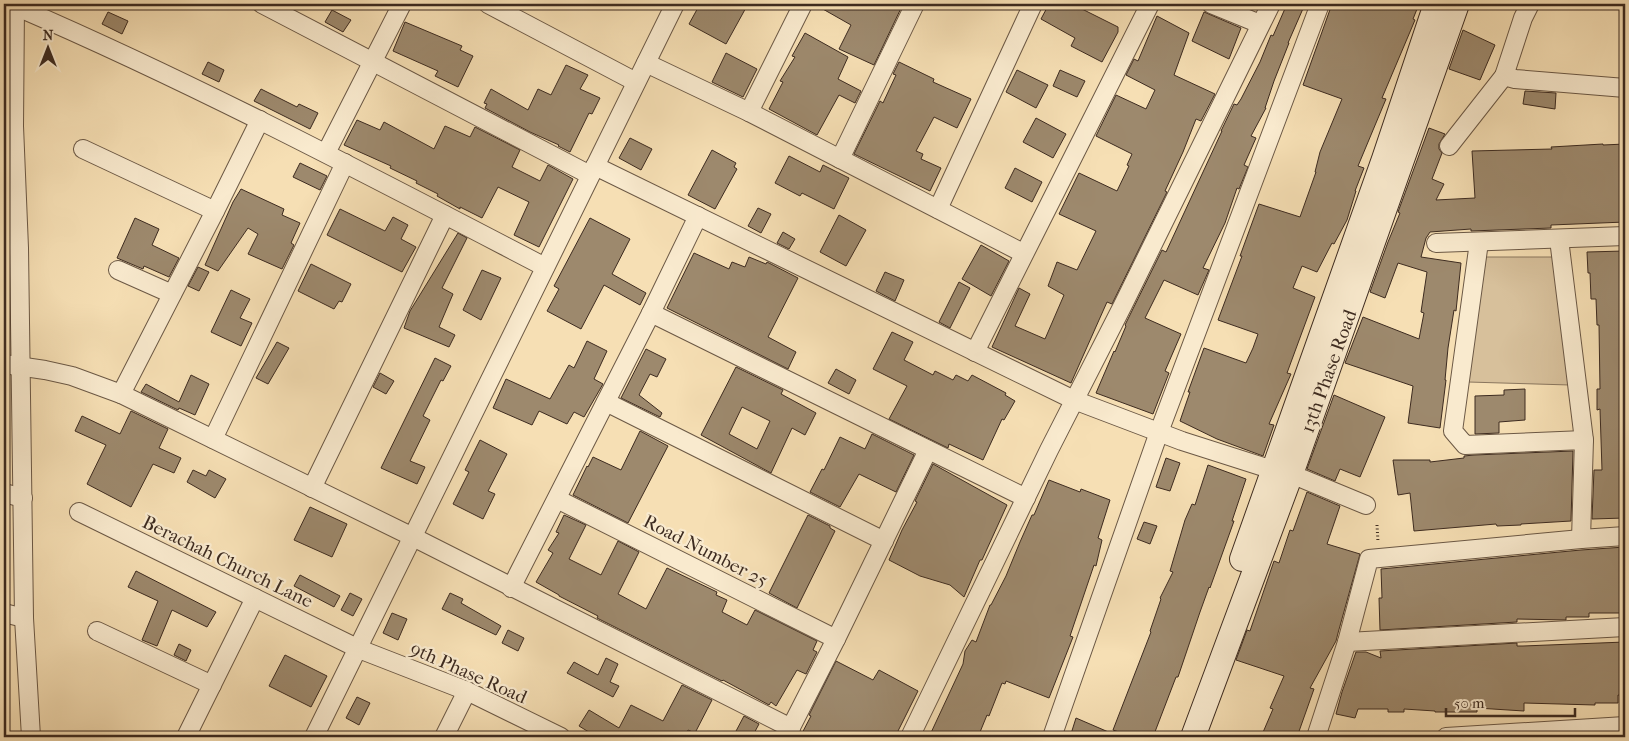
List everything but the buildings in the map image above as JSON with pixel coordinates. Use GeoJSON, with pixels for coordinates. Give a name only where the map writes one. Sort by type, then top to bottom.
{"type":"FeatureCollection","features":[{"type":"Feature","properties":{"kind":"street"},"geometry":{"type":"LineString","coordinates":[[262,4],[593,170],[698,216],[1074,400],[1182,441],[1282,472],[1366,505]]}},
{"type":"Feature","properties":{"kind":"street"},"geometry":{"type":"LineString","coordinates":[[326,153],[402,4]]}},
{"type":"Feature","properties":{"kind":"street"},"geometry":{"type":"LineString","coordinates":[[488,4],[513,9],[636,82]]}},
{"type":"Feature","properties":{"kind":"street"},"geometry":{"type":"LineString","coordinates":[[314,737],[675,4]]}},
{"type":"Feature","properties":{"kind":"street"},"geometry":{"type":"LineString","coordinates":[[749,112],[804,4]]}},
{"type":"Feature","properties":{"kind":"street"},"geometry":{"type":"LineString","coordinates":[[840,159],[915,4]]}},
{"type":"Feature","properties":{"kind":"street"},"geometry":{"type":"LineString","coordinates":[[938,209],[1033,4]]}},
{"type":"Feature","properties":{"kind":"street"},"geometry":{"type":"LineString","coordinates":[[975,352],[1023,253],[1150,4]]}},
{"type":"Feature","properties":{"kind":"street"},"geometry":{"type":"LineString","coordinates":[[1211,4],[1260,24]]}},
{"type":"Feature","properties":{"kind":"street"},"geometry":{"type":"LineString","coordinates":[[910,737],[1074,400],[1123,305],[1271,4]]}},
{"type":"Feature","properties":{"kind":"street"},"geometry":{"type":"LineString","coordinates":[[1052,737],[1159,432],[1320,4]]}},
{"type":"Feature","properties":{"kind":"street","name":"13th Phase Road"},"geometry":{"type":"LineString","coordinates":[[1305,407],[1384,159],[1436,4]]}},
{"type":"Feature","properties":{"kind":"street","name":"13th Phase Road"},"geometry":{"type":"LineString","coordinates":[[1178,737],[1259,535],[1305,407],[1457,4]]}},
{"type":"Feature","properties":{"kind":"street"},"geometry":{"type":"LineString","coordinates":[[1449,146],[1504,76],[1523,18],[1530,4]]}},
{"type":"Feature","properties":{"kind":"street"},"geometry":{"type":"LineString","coordinates":[[31,737],[24,618],[23,498],[12,366],[9,125],[11,5],[80,34],[260,120],[545,267]]}},
{"type":"Feature","properties":{"kind":"street"},"geometry":{"type":"LineString","coordinates":[[646,62],[749,112],[1023,253]]}},
{"type":"Feature","properties":{"kind":"street"},"geometry":{"type":"LineString","coordinates":[[1504,76],[1515,79],[1625,88]]}},
{"type":"Feature","properties":{"kind":"street"},"geometry":{"type":"LineString","coordinates":[[121,394],[260,120]]}},
{"type":"Feature","properties":{"kind":"street"},"geometry":{"type":"LineString","coordinates":[[83,149],[215,211]]}},
{"type":"Feature","properties":{"kind":"street"},"geometry":{"type":"LineString","coordinates":[[213,439],[345,163]]}},
{"type":"Feature","properties":{"kind":"street"},"geometry":{"type":"LineString","coordinates":[[312,488],[445,215]]}},
{"type":"Feature","properties":{"kind":"street"},"geometry":{"type":"LineString","coordinates":[[511,588],[651,313],[698,216]]}},
{"type":"Feature","properties":{"kind":"street"},"geometry":{"type":"LineString","coordinates":[[1436,243],[1559,240],[1625,236]]}},
{"type":"Feature","properties":{"kind":"street"},"geometry":{"type":"LineString","coordinates":[[1559,240],[1584,440],[1581,539]]}},
{"type":"Feature","properties":{"kind":"street"},"geometry":{"type":"LineString","coordinates":[[1479,242],[1453,431],[1465,445],[1584,440]]}},
{"type":"Feature","properties":{"kind":"street"},"geometry":{"type":"LineString","coordinates":[[118,270],[172,294]]}},
{"type":"Feature","properties":{"kind":"street"},"geometry":{"type":"LineString","coordinates":[[651,313],[1026,498]]}},
{"type":"Feature","properties":{"kind":"street"},"geometry":{"type":"LineString","coordinates":[[12,366],[72,376],[121,394],[413,537],[788,733],[836,640],[928,450]]}},
{"type":"Feature","properties":{"kind":"street"},"geometry":{"type":"LineString","coordinates":[[606,402],[884,541]]}},
{"type":"Feature","properties":{"kind":"street"},"geometry":{"type":"LineString","coordinates":[[4,493],[23,498]]}},
{"type":"Feature","properties":{"kind":"street","name":"Road Number 25"},"geometry":{"type":"LineString","coordinates":[[557,499],[836,640]]}},
{"type":"Feature","properties":{"kind":"street","name":"Berachah Church Lane"},"geometry":{"type":"LineString","coordinates":[[79,512],[359,649]]}},
{"type":"Feature","properties":{"kind":"street","name":"13th Phase Road"},"geometry":{"type":"LineString","coordinates":[[1193,737],[1259,535]]}},
{"type":"Feature","properties":{"kind":"street"},"geometry":{"type":"LineString","coordinates":[[1316,737],[1347,642],[1369,559],[1625,536]]}},
{"type":"Feature","properties":{"kind":"street"},"geometry":{"type":"LineString","coordinates":[[186,737],[256,598]]}},
{"type":"Feature","properties":{"kind":"street"},"geometry":{"type":"LineString","coordinates":[[4,613],[24,618]]}},
{"type":"Feature","properties":{"kind":"street"},"geometry":{"type":"LineString","coordinates":[[1347,642],[1625,626]]}},
{"type":"Feature","properties":{"kind":"street"},"geometry":{"type":"LineString","coordinates":[[98,631],[212,685]]}},
{"type":"Feature","properties":{"kind":"street","name":"9th Phase Road"},"geometry":{"type":"LineString","coordinates":[[359,649],[467,691],[561,737]]}},
{"type":"Feature","properties":{"kind":"street"},"geometry":{"type":"LineString","coordinates":[[444,737],[467,691]]}},
{"type":"Feature","properties":{"kind":"street"},"geometry":{"type":"LineString","coordinates":[[1446,737],[1620,730]]}},
{"type":"Feature","properties":{"kind":"shaded area"},"geometry":{"type":"Polygon","coordinates":[[[1486,257],[1553,257],[1570,385],[1468,382],[1486,257]]]}}]}
